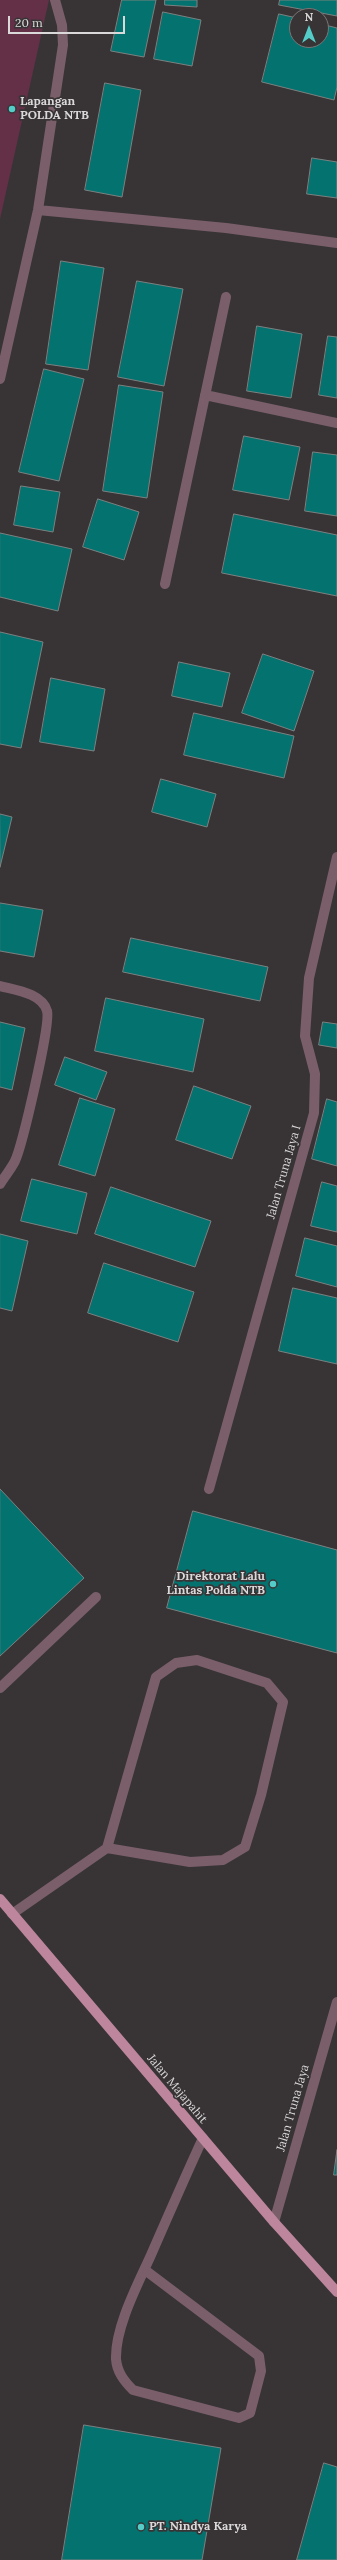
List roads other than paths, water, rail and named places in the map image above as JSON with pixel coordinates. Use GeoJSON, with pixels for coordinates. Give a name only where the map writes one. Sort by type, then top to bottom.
{"type":"FeatureCollection","features":[{"type":"Feature","properties":{"kind":"main road","name":"Jalan Majapahit"},"geometry":{"type":"LineString","coordinates":[[0,1899],[274,2222],[337,2292]]}},
{"type":"Feature","properties":{"kind":"street"},"geometry":{"type":"LineString","coordinates":[[0,379],[38,210],[63,46],[62,25],[55,0]]}},
{"type":"Feature","properties":{"kind":"street"},"geometry":{"type":"LineString","coordinates":[[38,210],[226,228],[337,243]]}},
{"type":"Feature","properties":{"kind":"street"},"geometry":{"type":"LineString","coordinates":[[165,584],[226,297]]}},
{"type":"Feature","properties":{"kind":"street"},"geometry":{"type":"LineString","coordinates":[[205,396],[337,423]]}},
{"type":"Feature","properties":{"kind":"street","name":"Jalan Truna Jaya I"},"geometry":{"type":"LineString","coordinates":[[209,1490],[314,1113],[315,1074],[305,1036],[309,978],[337,857]]}},
{"type":"Feature","properties":{"kind":"street"},"geometry":{"type":"LineString","coordinates":[[0,986],[30,995],[40,1001],[47,1011],[47,1023],[46,1039],[16,1160],[0,1184]]}},
{"type":"Feature","properties":{"kind":"street"},"geometry":{"type":"LineString","coordinates":[[0,1688],[96,1597]]}},
{"type":"Feature","properties":{"kind":"street"},"geometry":{"type":"LineString","coordinates":[[12,1914],[107,1848],[156,1677],[176,1663],[197,1660],[267,1683],[284,1702],[261,1795],[245,1847],[223,1860],[190,1862],[107,1848]]}},
{"type":"Feature","properties":{"kind":"street","name":"Jalan Truna Jaya"},"geometry":{"type":"LineString","coordinates":[[274,2222],[337,2002]]}},
{"type":"Feature","properties":{"kind":"street"},"geometry":{"type":"LineString","coordinates":[[145,2270],[259,2356],[261,2371],[250,2413],[247,2416],[238,2418],[133,2390],[124,2381],[118,2370],[118,2346],[126,2313],[202,2138]]}},
{"type":"Feature","properties":{"kind":"place","name":"Lapangan POLDA NTB"},"geometry":{"type":"Point","coordinates":[12,109]}},
{"type":"Feature","properties":{"kind":"place","name":"Direktorat Lalu Lintas Polda NTB"},"geometry":{"type":"Point","coordinates":[273,1584]}},
{"type":"Feature","properties":{"kind":"place","name":"PT. Nindya Karya"},"geometry":{"type":"Point","coordinates":[141,2527]}}]}
